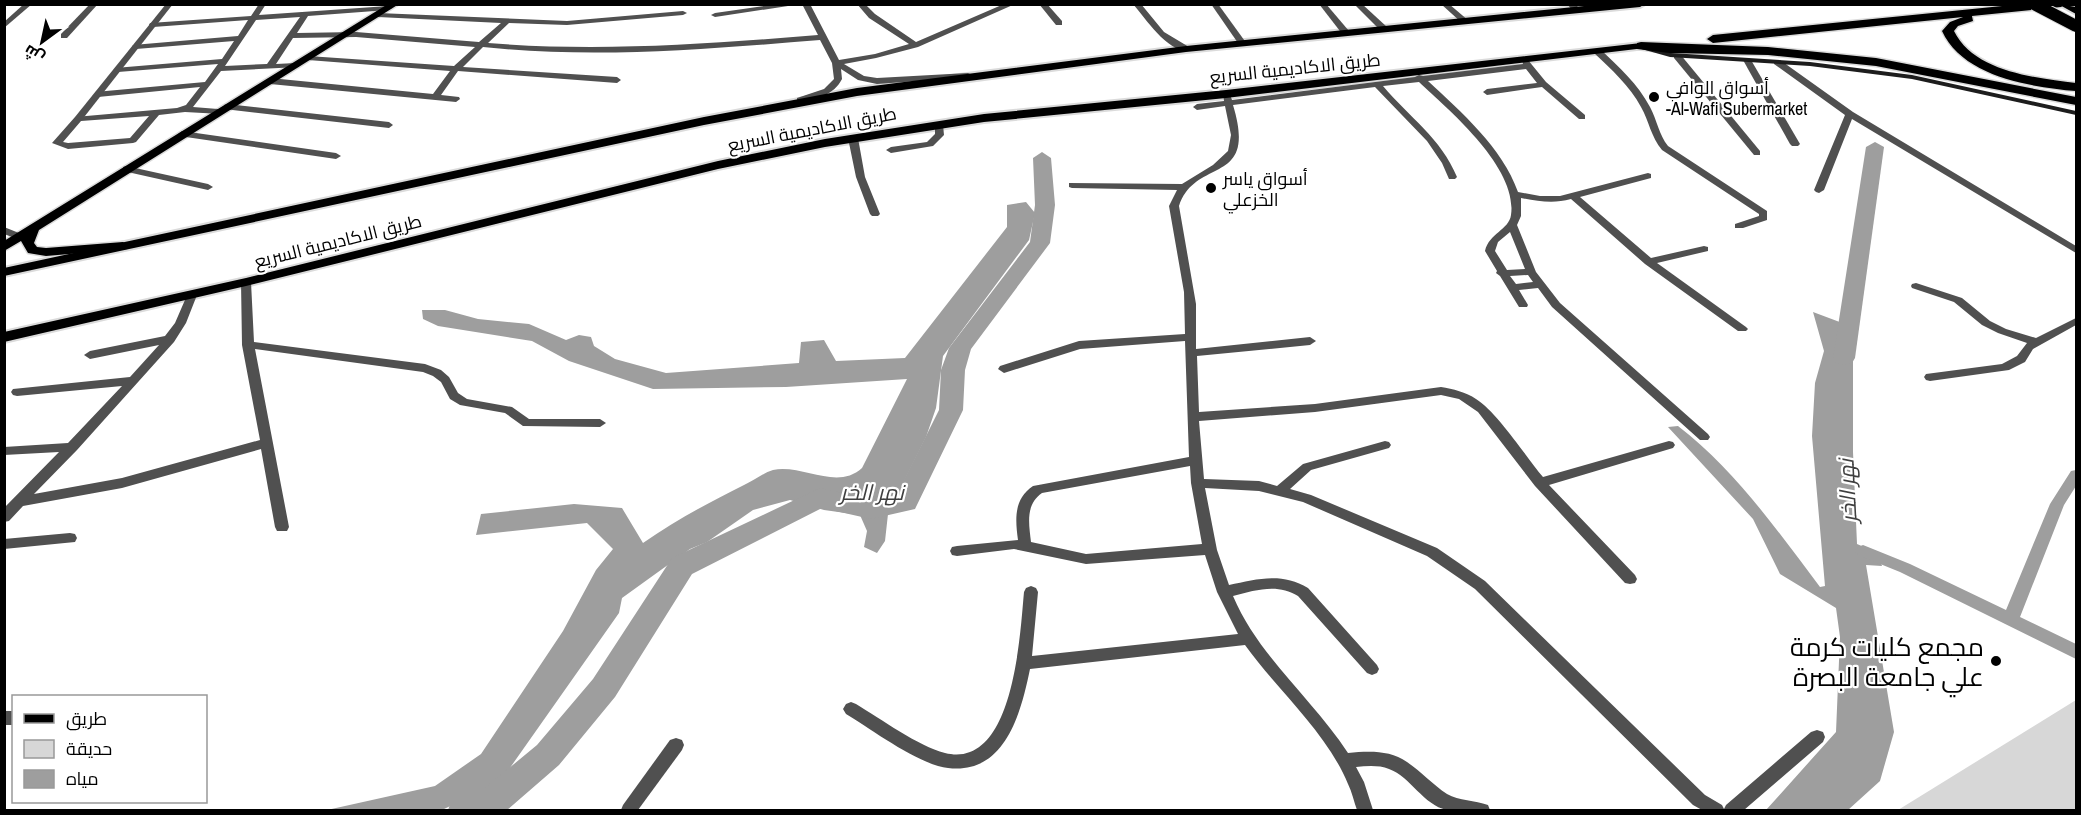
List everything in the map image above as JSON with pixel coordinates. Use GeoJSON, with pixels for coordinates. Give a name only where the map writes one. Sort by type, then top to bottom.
{"type":"FeatureCollection","features":[{"type":"Feature","properties":{"kind":"highway","name":"طريق الاكاديمية السريع"},"geometry":{"type":"LineString","coordinates":[[4,272],[857,92],[1186,49],[1465,21],[1574,7],[1640,4]]}},
{"type":"Feature","properties":{"kind":"highway"},"geometry":{"type":"LineString","coordinates":[[2034,4],[2076,26]]}},
{"type":"Feature","properties":{"kind":"highway"},"geometry":{"type":"LineString","coordinates":[[1641,46],[1994,13],[2062,4],[2076,11]]}},
{"type":"Feature","properties":{"kind":"highway"},"geometry":{"type":"LineString","coordinates":[[1994,13],[1954,24],[1948,31],[1951,41],[1968,56],[1996,69],[2044,82],[2076,87]]}},
{"type":"Feature","properties":{"kind":"highway","name":"طريق الاكاديمية السريع"},"geometry":{"type":"LineString","coordinates":[[4,337],[246,282],[718,165],[853,138],[939,125],[1227,99],[1641,46]]}},
{"type":"Feature","properties":{"kind":"highway"},"geometry":{"type":"LineString","coordinates":[[1641,46],[1669,50],[1778,52],[1876,62],[1948,74],[2076,101]]}},
{"type":"Feature","properties":{"kind":"main road"},"geometry":{"type":"LineString","coordinates":[[4,247],[222,109],[393,6]]}},
{"type":"Feature","properties":{"kind":"main road"},"geometry":{"type":"LineString","coordinates":[[1641,46],[1654,52],[1677,56],[1777,62],[1889,75],[1955,86],[2076,113]]}},
{"type":"Feature","properties":{"kind":"main road"},"geometry":{"type":"LineString","coordinates":[[1889,75],[2076,118]]}},
{"type":"Feature","properties":{"kind":"main road"},"geometry":{"type":"LineString","coordinates":[[36,225],[27,243],[39,252],[123,246]]}},
{"type":"Feature","properties":{"kind":"street"},"geometry":{"type":"LineString","coordinates":[[4,26],[8,19],[29,4]]}},
{"type":"Feature","properties":{"kind":"street"},"geometry":{"type":"LineString","coordinates":[[64,36],[95,4]]}},
{"type":"Feature","properties":{"kind":"street"},"geometry":{"type":"LineString","coordinates":[[157,112],[133,140],[58,145],[59,140],[169,5],[178,4]]}},
{"type":"Feature","properties":{"kind":"street"},"geometry":{"type":"LineString","coordinates":[[185,109],[207,84],[263,4]]}},
{"type":"Feature","properties":{"kind":"street"},"geometry":{"type":"LineString","coordinates":[[655,4],[655,16]]}},
{"type":"Feature","properties":{"kind":"street"},"geometry":{"type":"LineString","coordinates":[[715,15],[798,4]]}},
{"type":"Feature","properties":{"kind":"street"},"geometry":{"type":"LineString","coordinates":[[763,110],[815,96],[833,88],[838,79],[836,63],[806,4]]}},
{"type":"Feature","properties":{"kind":"street"},"geometry":{"type":"LineString","coordinates":[[860,4],[872,16],[915,45]]}},
{"type":"Feature","properties":{"kind":"street"},"geometry":{"type":"LineString","coordinates":[[836,63],[876,56],[915,45],[1012,4]]}},
{"type":"Feature","properties":{"kind":"street"},"geometry":{"type":"LineString","coordinates":[[1042,4],[1059,23]]}},
{"type":"Feature","properties":{"kind":"street"},"geometry":{"type":"LineString","coordinates":[[1136,4],[1161,34],[1186,49]]}},
{"type":"Feature","properties":{"kind":"street"},"geometry":{"type":"LineString","coordinates":[[1214,4],[1243,44]]}},
{"type":"Feature","properties":{"kind":"street"},"geometry":{"type":"LineString","coordinates":[[1322,4],[1346,33]]}},
{"type":"Feature","properties":{"kind":"street"},"geometry":{"type":"LineString","coordinates":[[1357,4],[1384,29]]}},
{"type":"Feature","properties":{"kind":"street"},"geometry":{"type":"LineString","coordinates":[[1444,4],[1465,21]]}},
{"type":"Feature","properties":{"kind":"street"},"geometry":{"type":"LineString","coordinates":[[153,25],[393,6]]}},
{"type":"Feature","properties":{"kind":"street"},"geometry":{"type":"LineString","coordinates":[[378,15],[506,22],[579,23],[682,13]]}},
{"type":"Feature","properties":{"kind":"street"},"geometry":{"type":"LineString","coordinates":[[270,66],[306,14]]}},
{"type":"Feature","properties":{"kind":"street"},"geometry":{"type":"LineString","coordinates":[[435,98],[454,70],[506,22]]}},
{"type":"Feature","properties":{"kind":"street"},"geometry":{"type":"LineString","coordinates":[[290,36],[348,34],[479,46],[555,50],[626,50],[823,37]]}},
{"type":"Feature","properties":{"kind":"street"},"geometry":{"type":"LineString","coordinates":[[136,47],[240,38]]}},
{"type":"Feature","properties":{"kind":"street"},"geometry":{"type":"LineString","coordinates":[[1597,51],[1624,77],[1642,102],[1657,137],[1665,148],[1764,213],[1764,218],[1739,226]]}},
{"type":"Feature","properties":{"kind":"street"},"geometry":{"type":"LineString","coordinates":[[1677,56],[1757,153]]}},
{"type":"Feature","properties":{"kind":"street"},"geometry":{"type":"LineString","coordinates":[[308,58],[617,80]]}},
{"type":"Feature","properties":{"kind":"street"},"geometry":{"type":"LineString","coordinates":[[1747,60],[1795,144]]}},
{"type":"Feature","properties":{"kind":"street"},"geometry":{"type":"LineString","coordinates":[[1525,62],[1542,83],[1582,117]]}},
{"type":"Feature","properties":{"kind":"street"},"geometry":{"type":"LineString","coordinates":[[1777,62],[1850,114],[2076,250]]}},
{"type":"Feature","properties":{"kind":"street"},"geometry":{"type":"LineString","coordinates":[[836,63],[861,78],[878,81],[993,73]]}},
{"type":"Feature","properties":{"kind":"street"},"geometry":{"type":"LineString","coordinates":[[118,70],[221,65],[296,65]]}},
{"type":"Feature","properties":{"kind":"street"},"geometry":{"type":"LineString","coordinates":[[1197,106],[1227,99],[1378,86],[1418,76],[1481,140],[1510,180],[1516,194],[1516,217],[1512,225],[1493,240],[1490,247],[1491,256],[1523,305]]}},
{"type":"Feature","properties":{"kind":"street"},"geometry":{"type":"LineString","coordinates":[[270,81],[456,99]]}},
{"type":"Feature","properties":{"kind":"street"},"geometry":{"type":"LineString","coordinates":[[1487,92],[1542,83]]}},
{"type":"Feature","properties":{"kind":"street"},"geometry":{"type":"LineString","coordinates":[[98,94],[207,84]]}},
{"type":"Feature","properties":{"kind":"street"},"geometry":{"type":"LineString","coordinates":[[1378,86],[1398,110],[1441,150],[1452,177]]}},
{"type":"Feature","properties":{"kind":"street"},"geometry":{"type":"LineString","coordinates":[[1227,99],[1236,137],[1234,148],[1227,159],[1183,187],[1175,196],[1174,206],[1191,306],[1190,337],[1197,483],[1210,549],[1224,592],[1247,639],[1345,760],[1358,783],[1365,810]]}},
{"type":"Feature","properties":{"kind":"street"},"geometry":{"type":"LineString","coordinates":[[78,119],[185,109],[222,109],[389,125]]}},
{"type":"Feature","properties":{"kind":"street"},"geometry":{"type":"LineString","coordinates":[[1819,190],[1850,114]]}},
{"type":"Feature","properties":{"kind":"street"},"geometry":{"type":"LineString","coordinates":[[891,150],[930,144],[940,135],[939,125]]}},
{"type":"Feature","properties":{"kind":"street"},"geometry":{"type":"LineString","coordinates":[[182,134],[336,156]]}},
{"type":"Feature","properties":{"kind":"street"},"geometry":{"type":"LineString","coordinates":[[853,138],[859,177],[865,196],[875,214]]}},
{"type":"Feature","properties":{"kind":"street"},"geometry":{"type":"LineString","coordinates":[[126,169],[208,187]]}},
{"type":"Feature","properties":{"kind":"street"},"geometry":{"type":"LineString","coordinates":[[1516,194],[1551,200],[1648,176]]}},
{"type":"Feature","properties":{"kind":"street"},"geometry":{"type":"LineString","coordinates":[[1072,185],[1183,187]]}},
{"type":"Feature","properties":{"kind":"street"},"geometry":{"type":"LineString","coordinates":[[1573,196],[1649,262],[1742,329]]}},
{"type":"Feature","properties":{"kind":"street"},"geometry":{"type":"LineString","coordinates":[[1512,225],[1531,272],[1569,319],[1704,437]]}},
{"type":"Feature","properties":{"kind":"street"},"geometry":{"type":"LineString","coordinates":[[4,230],[20,237]]}},
{"type":"Feature","properties":{"kind":"street"},"geometry":{"type":"LineString","coordinates":[[1649,262],[1704,249]]}},
{"type":"Feature","properties":{"kind":"street"},"geometry":{"type":"LineString","coordinates":[[1502,273],[1531,272]]}},
{"type":"Feature","properties":{"kind":"street"},"geometry":{"type":"LineString","coordinates":[[246,282],[248,345],[282,527]]}},
{"type":"Feature","properties":{"kind":"street"},"geometry":{"type":"LineString","coordinates":[[1512,288],[1540,285]]}},
{"type":"Feature","properties":{"kind":"street"},"geometry":{"type":"LineString","coordinates":[[1916,286],[1958,300],[2002,331],[2037,342]]}},
{"type":"Feature","properties":{"kind":"street"},"geometry":{"type":"LineString","coordinates":[[4,517],[74,447],[170,339],[185,317],[192,295]]}},
{"type":"Feature","properties":{"kind":"street"},"geometry":{"type":"LineString","coordinates":[[1930,377],[2005,367],[2020,359],[2029,346],[2076,321]]}},
{"type":"Feature","properties":{"kind":"street"},"geometry":{"type":"LineString","coordinates":[[1005,369],[1079,345],[1190,337]]}},
{"type":"Feature","properties":{"kind":"street"},"geometry":{"type":"LineString","coordinates":[[90,355],[170,339]]}},
{"type":"Feature","properties":{"kind":"street"},"geometry":{"type":"LineString","coordinates":[[1191,353],[1310,341]]}},
{"type":"Feature","properties":{"kind":"street"},"geometry":{"type":"LineString","coordinates":[[248,345],[425,368],[437,373],[445,380],[454,396],[464,402],[511,411],[531,424],[600,423]]}},
{"type":"Feature","properties":{"kind":"street"},"geometry":{"type":"LineString","coordinates":[[17,392],[132,381]]}},
{"type":"Feature","properties":{"kind":"street"},"geometry":{"type":"LineString","coordinates":[[1194,417],[1315,408],[1441,391],[1457,393],[1472,400],[1482,409],[1540,483],[1630,579]]}},
{"type":"Feature","properties":{"kind":"street"},"geometry":{"type":"LineString","coordinates":[[19,502],[132,481],[266,443]]}},
{"type":"Feature","properties":{"kind":"street"},"geometry":{"type":"LineString","coordinates":[[1280,490],[1313,464],[1386,446]]}},
{"type":"Feature","properties":{"kind":"street"},"geometry":{"type":"LineString","coordinates":[[1540,483],[1669,446]]}},
{"type":"Feature","properties":{"kind":"street"},"geometry":{"type":"LineString","coordinates":[[4,451],[74,447]]}},
{"type":"Feature","properties":{"kind":"street"},"geometry":{"type":"LineString","coordinates":[[1025,545],[1022,509],[1024,500],[1038,489],[1195,461]]}},
{"type":"Feature","properties":{"kind":"street"},"geometry":{"type":"LineString","coordinates":[[1197,483],[1280,490],[1334,509],[1421,547],[1465,573],[1699,800],[1716,810]]}},
{"type":"Feature","properties":{"kind":"street"},"geometry":{"type":"LineString","coordinates":[[4,544],[70,538]]}},
{"type":"Feature","properties":{"kind":"street"},"geometry":{"type":"LineString","coordinates":[[957,551],[1000,544],[1025,545],[1086,559],[1210,549]]}},
{"type":"Feature","properties":{"kind":"street"},"geometry":{"type":"LineString","coordinates":[[1224,592],[1277,582],[1293,585],[1303,592],[1372,669]]}},
{"type":"Feature","properties":{"kind":"street"},"geometry":{"type":"LineString","coordinates":[[851,709],[947,761],[967,762],[983,754],[1006,725],[1017,699],[1025,663],[1031,592]]}},
{"type":"Feature","properties":{"kind":"street"},"geometry":{"type":"LineString","coordinates":[[1025,663],[1247,639]]}},
{"type":"Feature","properties":{"kind":"street"},"geometry":{"type":"LineString","coordinates":[[1732,810],[1817,737]]}},
{"type":"Feature","properties":{"kind":"street"},"geometry":{"type":"LineString","coordinates":[[629,810],[676,745]]}},
{"type":"Feature","properties":{"kind":"street"},"geometry":{"type":"LineString","coordinates":[[1345,760],[1372,758],[1390,760],[1409,771],[1442,800],[1482,810]]}},
{"type":"Feature","properties":{"kind":"green space"},"geometry":{"type":"Polygon","coordinates":[[[2076,700],[2076,810],[1898,810],[2076,700]]]}},
{"type":"Feature","properties":{"kind":"water","name":"نهر الخر"},"geometry":{"type":"Polygon","coordinates":[[[1026,202],[1035,213],[1029,240],[943,356],[936,408],[926,437],[888,514],[885,541],[877,553],[864,547],[867,531],[860,515],[824,510],[790,500],[753,510],[707,542],[690,549],[622,598],[619,613],[500,782],[442,810],[327,810],[435,786],[481,754],[563,631],[596,570],[613,549],[587,523],[476,535],[481,514],[574,504],[622,508],[643,543],[692,512],[773,470],[796,470],[842,477],[862,468],[907,379],[786,387],[653,389],[569,361],[532,341],[438,326],[423,319],[422,310],[445,310],[478,319],[529,324],[566,340],[579,335],[591,337],[594,346],[615,359],[666,373],[799,363],[801,342],[824,340],[836,361],[905,358],[1007,227],[1007,205],[1026,202]]]}},
{"type":"Feature","properties":{"kind":"water","name":"نهر الخر"},"geometry":{"type":"Polygon","coordinates":[[[1813,312],[1853,327],[1853,452],[1857,544],[1878,553],[1882,566],[1866,565],[1894,732],[1880,781],[1848,810],[1766,810],[1836,732],[1840,637],[1836,608],[1780,574],[1753,519],[1668,427],[1678,426],[1699,443],[1737,481],[1820,587],[1825,586],[1812,436],[1815,383],[1824,351],[1813,312]]]}},
{"type":"Feature","properties":{"kind":"waterway","name":"نهر الخر"},"geometry":{"type":"LineString","coordinates":[[1844,358],[1875,147]]}},
{"type":"Feature","properties":{"kind":"waterway"},"geometry":{"type":"LineString","coordinates":[[464,810],[495,800],[548,755],[604,688],[682,566],[820,498],[871,509],[906,502],[931,446],[951,410],[953,370],[960,348],[1040,243],[1045,205],[1042,158]]}},
{"type":"Feature","properties":{"kind":"waterway"},"geometry":{"type":"LineString","coordinates":[[2011,619],[2057,504],[2076,475]]}},
{"type":"Feature","properties":{"kind":"waterway"},"geometry":{"type":"LineString","coordinates":[[1863,551],[1905,568],[2076,652]]}},
{"type":"Feature","properties":{"kind":"place","name":"أسواق الوافي -Al-Wafi Subermarket"},"geometry":{"type":"Point","coordinates":[1654,97]}},
{"type":"Feature","properties":{"kind":"place","name":"أسواق ياسر الخزعلي"},"geometry":{"type":"Point","coordinates":[1211,188]}},
{"type":"Feature","properties":{"kind":"place","name":"مجمع كليات كرمة علي جامعة البصرة"},"geometry":{"type":"Point","coordinates":[1996,661]}}]}
